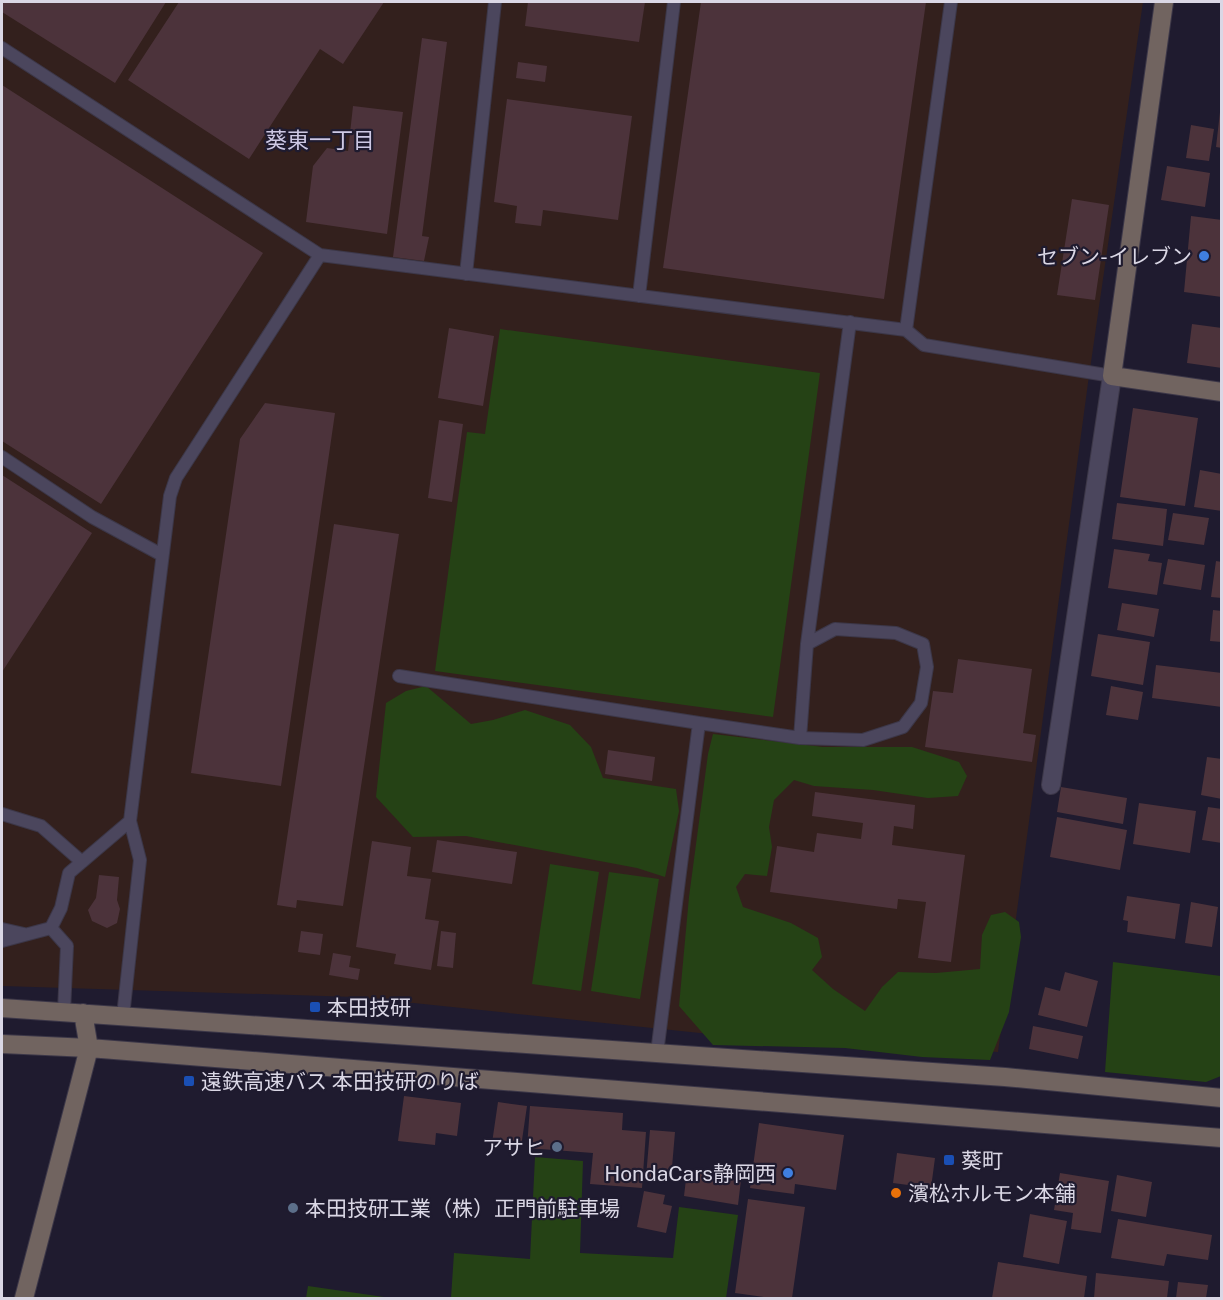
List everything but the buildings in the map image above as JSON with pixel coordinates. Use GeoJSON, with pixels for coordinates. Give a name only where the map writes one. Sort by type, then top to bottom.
{"type":"FeatureCollection","features":[{"type":"Feature","properties":{"kind":"street"},"geometry":{"type":"LineString","coordinates":[[1050,785],[1112,376],[1164,2]]}},
{"type":"Feature","properties":{"kind":"street"},"geometry":{"type":"LineString","coordinates":[[1112,376],[1221,392]]}},
{"type":"Feature","properties":{"kind":"street"},"geometry":{"type":"LineString","coordinates":[[2,1008],[1005,1077],[1221,1098]]}},
{"type":"Feature","properties":{"kind":"street"},"geometry":{"type":"LineString","coordinates":[[24,1299],[89,1048],[83,1013]]}},
{"type":"Feature","properties":{"kind":"street"},"geometry":{"type":"LineString","coordinates":[[2,1044],[89,1048],[1221,1138]]}},
{"type":"Feature","properties":{"kind":"lane"},"geometry":{"type":"LineString","coordinates":[[466,274],[495,2]]}},
{"type":"Feature","properties":{"kind":"lane"},"geometry":{"type":"LineString","coordinates":[[639,296],[674,2]]}},
{"type":"Feature","properties":{"kind":"lane"},"geometry":{"type":"LineString","coordinates":[[906,330],[951,2]]}},
{"type":"Feature","properties":{"kind":"lane"},"geometry":{"type":"LineString","coordinates":[[2,48],[320,255],[906,330],[924,345],[1112,376]]}},
{"type":"Feature","properties":{"kind":"lane"},"geometry":{"type":"LineString","coordinates":[[123,1016],[140,860],[130,821],[170,496],[176,478],[320,255]]}},
{"type":"Feature","properties":{"kind":"lane"},"geometry":{"type":"LineString","coordinates":[[800,738],[807,644],[850,322]]}},
{"type":"Feature","properties":{"kind":"lane"},"geometry":{"type":"LineString","coordinates":[[2,458],[92,517],[162,555]]}},
{"type":"Feature","properties":{"kind":"lane"},"geometry":{"type":"LineString","coordinates":[[399,676],[800,738],[863,740],[903,727],[921,703],[927,667],[923,644],[896,633],[834,628],[807,644]]}},
{"type":"Feature","properties":{"kind":"lane"},"geometry":{"type":"LineString","coordinates":[[657,1053],[699,723]]}},
{"type":"Feature","properties":{"kind":"lane"},"geometry":{"type":"LineString","coordinates":[[2,814],[40,826],[82,861]]}},
{"type":"Feature","properties":{"kind":"lane"},"geometry":{"type":"LineString","coordinates":[[2,941],[51,928],[61,908],[69,873],[130,821]]}},
{"type":"Feature","properties":{"kind":"lane"},"geometry":{"type":"LineString","coordinates":[[51,928],[67,946],[64,1011]]}},
{"type":"Feature","properties":{"kind":"lane"},"geometry":{"type":"LineString","coordinates":[[2,929],[25,935]]}},
{"type":"Feature","properties":{"kind":"shaded area"},"geometry":{"type":"Polygon","coordinates":[[[2,2],[1143,2],[1088,383],[998,1052],[700,1033],[356,997],[2,986],[2,2]]]}},
{"type":"Feature","properties":{"kind":"green space"},"geometry":{"type":"Polygon","coordinates":[[[500,329],[820,373],[773,717],[435,671],[467,432],[485,434],[500,329]]]}},
{"type":"Feature","properties":{"kind":"green space"},"geometry":{"type":"Polygon","coordinates":[[[426,686],[471,724],[525,710],[570,725],[591,747],[603,778],[676,789],[679,811],[665,877],[637,868],[466,836],[413,837],[376,797],[386,703],[406,691],[426,686]]]}},
{"type":"Feature","properties":{"kind":"green space"},"geometry":{"type":"Polygon","coordinates":[[[713,734],[823,747],[912,747],[959,762],[967,776],[958,796],[928,798],[873,790],[814,786],[794,780],[774,800],[769,827],[772,847],[767,876],[745,874],[736,887],[743,907],[791,923],[818,938],[822,957],[812,970],[833,989],[865,1011],[882,987],[898,972],[936,973],[980,969],[982,935],[991,915],[1005,912],[1019,922],[1021,937],[1009,1012],[990,1060],[922,1057],[845,1048],[713,1045],[679,1006],[689,897],[708,754],[713,734]]]}},
{"type":"Feature","properties":{"kind":"green space"},"geometry":{"type":"Polygon","coordinates":[[[550,864],[599,872],[581,991],[532,984],[550,864]]]}},
{"type":"Feature","properties":{"kind":"green space"},"geometry":{"type":"Polygon","coordinates":[[[609,872],[659,879],[640,999],[591,991],[609,872]]]}},
{"type":"Feature","properties":{"kind":"green space"},"geometry":{"type":"Polygon","coordinates":[[[1113,962],[1221,976],[1221,1076],[1206,1082],[1105,1072],[1113,962]]]}},
{"type":"Feature","properties":{"kind":"green space"},"geometry":{"type":"Polygon","coordinates":[[[535,1157],[583,1161],[580,1253],[673,1258],[679,1207],[738,1215],[726,1298],[451,1298],[454,1253],[530,1259],[535,1157]]]}},
{"type":"Feature","properties":{"kind":"green space"},"geometry":{"type":"Polygon","coordinates":[[[308,1286],[391,1298],[306,1298],[308,1286]]]}},
{"type":"Feature","properties":{"kind":"place","name":"セブン-イレブン"},"geometry":{"type":"Point","coordinates":[1204,256]}},
{"type":"Feature","properties":{"kind":"place","name":"本田技研"},"geometry":{"type":"Point","coordinates":[315,1007]}},
{"type":"Feature","properties":{"kind":"place","name":"遠鉄高速バス 本田技研のりば"},"geometry":{"type":"Point","coordinates":[189,1081]}},
{"type":"Feature","properties":{"kind":"place","name":"アサヒ"},"geometry":{"type":"Point","coordinates":[557,1147]}},
{"type":"Feature","properties":{"kind":"place","name":"葵町"},"geometry":{"type":"Point","coordinates":[949,1160]}},
{"type":"Feature","properties":{"kind":"place","name":"HondaCars静岡西"},"geometry":{"type":"Point","coordinates":[788,1173]}},
{"type":"Feature","properties":{"kind":"place","name":"濱松ホルモン本舗"},"geometry":{"type":"Point","coordinates":[896,1193]}},
{"type":"Feature","properties":{"kind":"place","name":"本田技研工業（株）正門前駐車場"},"geometry":{"type":"Point","coordinates":[293,1208]}},
{"type":"Feature","properties":{"kind":"district","name":"葵東一丁目"},"geometry":{"type":"Point","coordinates":[320,140]}}]}
